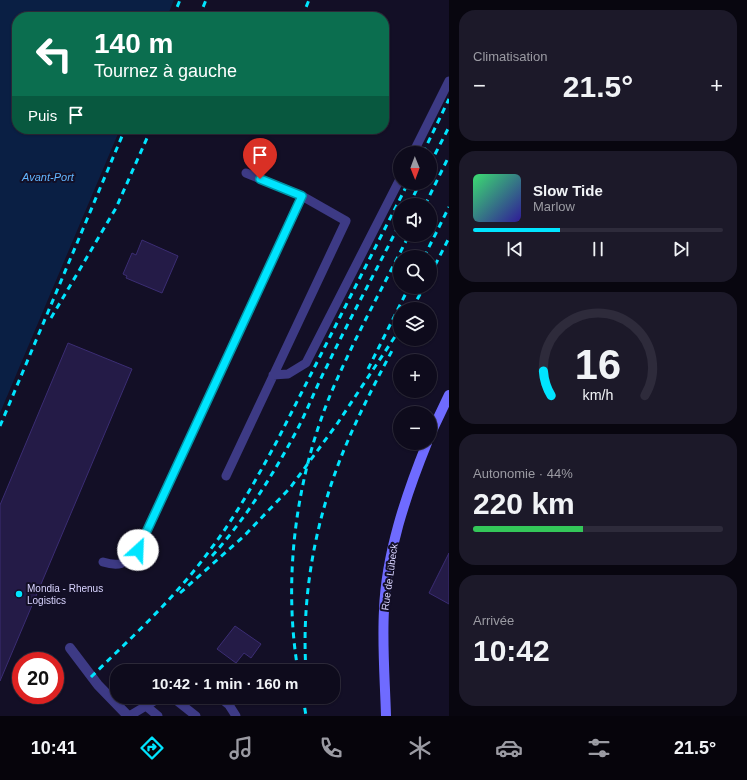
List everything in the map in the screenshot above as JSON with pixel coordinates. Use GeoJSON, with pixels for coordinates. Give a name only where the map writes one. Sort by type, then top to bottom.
{"type":"FeatureCollection","features":[{"type":"Feature","properties":{"kind":"main road"},"geometry":{"type":"LineString","coordinates":[[437,420],[449,395]]}},
{"type":"Feature","properties":{"kind":"main road","name":"Rue de Lübeck"},"geometry":{"type":"LineString","coordinates":[[386,716],[383,644],[387,580],[395,540],[407,497],[424,450]]}},
{"type":"Feature","properties":{"kind":"street"},"geometry":{"type":"LineString","coordinates":[[70,648],[98,685],[129,716]]}},
{"type":"Feature","properties":{"kind":"lane"},"geometry":{"type":"LineString","coordinates":[[416,146],[449,81]]}},
{"type":"Feature","properties":{"kind":"lane"},"geometry":{"type":"LineString","coordinates":[[226,476],[346,221],[302,196],[246,173]]}},
{"type":"Feature","properties":{"kind":"lane"},"geometry":{"type":"LineString","coordinates":[[273,375],[288,374],[306,363],[394,190]]}},
{"type":"Feature","properties":{"kind":"lane"},"geometry":{"type":"LineString","coordinates":[[103,562],[114,565],[124,563],[138,550],[302,196]]}},
{"type":"Feature","properties":{"kind":"lane"},"geometry":{"type":"LineString","coordinates":[[129,716],[149,704]]}},
{"type":"Feature","properties":{"kind":"lane"},"geometry":{"type":"LineString","coordinates":[[181,704],[196,716]]}},
{"type":"Feature","properties":{"kind":"lane"},"geometry":{"type":"LineString","coordinates":[[228,704],[236,716]]}},
{"type":"Feature","properties":{"kind":"lane"},"geometry":{"type":"LineString","coordinates":[[146,706],[158,716]]}},
{"type":"Feature","properties":{"kind":"water","name":"Avant-Port"},"geometry":{"type":"Polygon","coordinates":[[[0,0],[174,0],[169,12],[12,12],[12,134],[118,134],[0,413],[0,0]]]}},
{"type":"Feature","properties":{"kind":"building"},"geometry":{"type":"Polygon","coordinates":[[[142,240],[178,256],[162,293],[126,278],[127,276],[123,274],[132,253],[136,255],[142,240]]]}},
{"type":"Feature","properties":{"kind":"building","name":"Mondia - Rhenus Logistics"},"geometry":{"type":"Polygon","coordinates":[[[68,343],[132,369],[0,681],[0,505],[68,343]]]}},
{"type":"Feature","properties":{"kind":"building"},"geometry":{"type":"Polygon","coordinates":[[[449,553],[449,604],[429,593],[449,553]]]}},
{"type":"Feature","properties":{"kind":"building"},"geometry":{"type":"Polygon","coordinates":[[[235,626],[261,644],[251,658],[244,653],[236,663],[217,649],[235,626]]]}},
{"type":"Feature","properties":{"kind":"railway"},"geometry":{"type":"LineString","coordinates":[[175,12],[180,0]]}},
{"type":"Feature","properties":{"kind":"railway"},"geometry":{"type":"LineString","coordinates":[[201,12],[206,0]]}},
{"type":"Feature","properties":{"kind":"railway"},"geometry":{"type":"LineString","coordinates":[[304,12],[309,0]]}},
{"type":"Feature","properties":{"kind":"railway"},"geometry":{"type":"LineString","coordinates":[[426,146],[449,99]]}},
{"type":"Feature","properties":{"kind":"railway"},"geometry":{"type":"LineString","coordinates":[[437,150],[449,127]]}},
{"type":"Feature","properties":{"kind":"railway"},"geometry":{"type":"LineString","coordinates":[[0,426],[123,134]]}},
{"type":"Feature","properties":{"kind":"railway"},"geometry":{"type":"LineString","coordinates":[[51,318],[116,208],[149,134]]}},
{"type":"Feature","properties":{"kind":"railway"},"geometry":{"type":"LineString","coordinates":[[428,198],[449,156]]}},
{"type":"Feature","properties":{"kind":"railway"},"geometry":{"type":"LineString","coordinates":[[91,677],[154,616],[183,584],[220,537],[254,483],[277,441],[404,190]]}},
{"type":"Feature","properties":{"kind":"railway"},"geometry":{"type":"LineString","coordinates":[[412,198],[416,190]]}},
{"type":"Feature","properties":{"kind":"railway"},"geometry":{"type":"LineString","coordinates":[[428,250],[449,207]]}},
{"type":"Feature","properties":{"kind":"railway"},"geometry":{"type":"LineString","coordinates":[[212,556],[248,511],[269,480],[288,447],[319,382],[393,237]]}},
{"type":"Feature","properties":{"kind":"railway"},"geometry":{"type":"LineString","coordinates":[[437,261],[449,238]]}},
{"type":"Feature","properties":{"kind":"railway"},"geometry":{"type":"LineString","coordinates":[[297,664],[292,602],[292,567],[300,498],[308,464],[317,430],[338,377],[357,336],[405,242]]}},
{"type":"Feature","properties":{"kind":"railway"},"geometry":{"type":"LineString","coordinates":[[368,369],[406,294]]}},
{"type":"Feature","properties":{"kind":"railway"},"geometry":{"type":"LineString","coordinates":[[416,302],[420,294]]}},
{"type":"Feature","properties":{"kind":"railway"},"geometry":{"type":"LineString","coordinates":[[180,593],[244,536],[290,488],[337,424],[393,340]]}},
{"type":"Feature","properties":{"kind":"railway"},"geometry":{"type":"LineString","coordinates":[[306,664],[306,613],[309,584],[313,556],[326,499],[351,433],[394,347]]}},
{"type":"Feature","properties":{"kind":"railway"},"geometry":{"type":"LineString","coordinates":[[304,704],[306,716]]}},
{"type":"Feature","properties":{"kind":"place","name":"Mondia - Rhenus Logistics"},"geometry":{"type":"Point","coordinates":[19,594]}},
{"type":"Feature","properties":{"kind":"route"},"geometry":{"type":"LineString","coordinates":[[138,550],[302,196],[260,179]]}}]}
